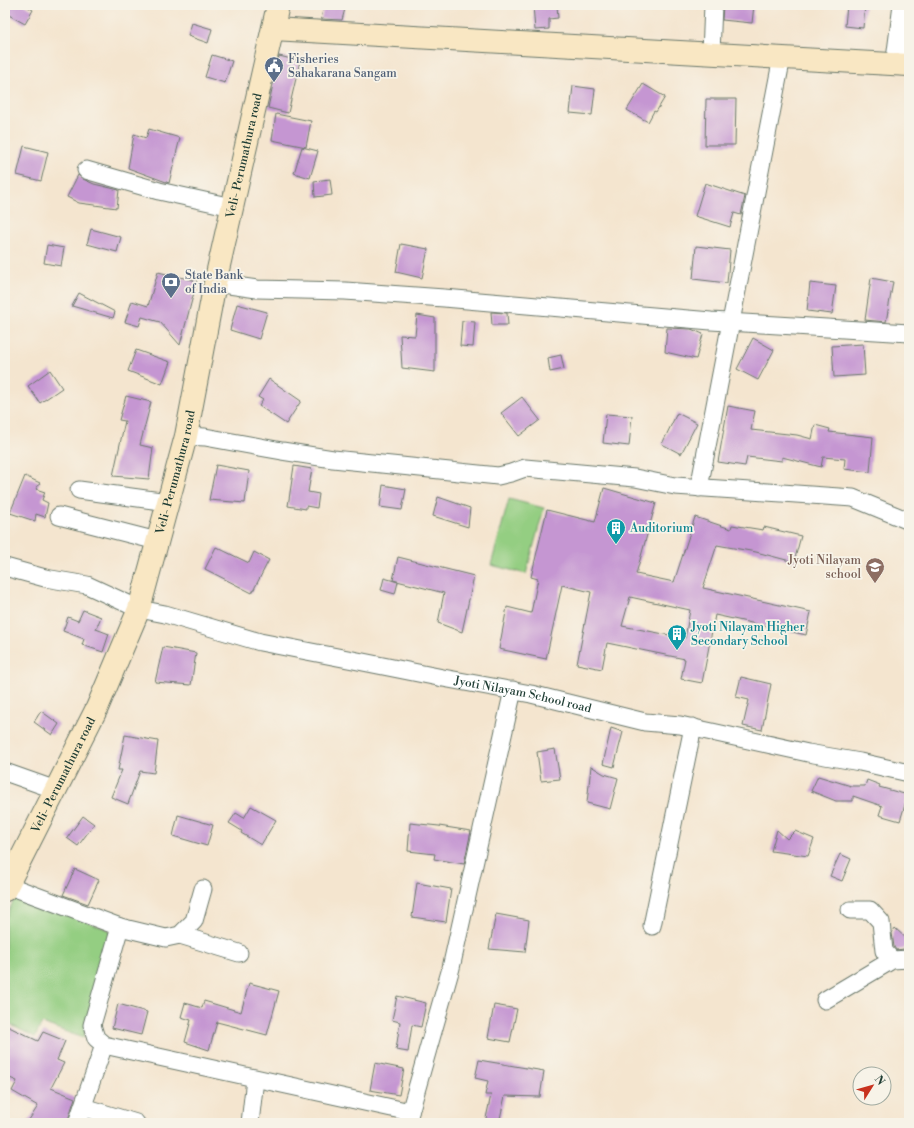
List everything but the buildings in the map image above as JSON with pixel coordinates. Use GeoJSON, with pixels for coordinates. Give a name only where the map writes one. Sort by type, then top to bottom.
{"type":"FeatureCollection","features":[{"type":"Feature","properties":{"kind":"main road","name":"Veli- Perumathura road"},"geometry":{"type":"LineString","coordinates":[[6,887],[97,708],[139,609],[186,436],[215,283],[278,5]]}},
{"type":"Feature","properties":{"kind":"main road"},"geometry":{"type":"LineString","coordinates":[[273,29],[901,64]]}},
{"type":"Feature","properties":{"kind":"street"},"geometry":{"type":"LineString","coordinates":[[711,53],[713,5]]}},
{"type":"Feature","properties":{"kind":"street"},"geometry":{"type":"LineString","coordinates":[[901,64],[895,59],[902,5]]}},
{"type":"Feature","properties":{"kind":"street"},"geometry":{"type":"LineString","coordinates":[[699,488],[732,323],[782,57]]}},
{"type":"Feature","properties":{"kind":"street"},"geometry":{"type":"LineString","coordinates":[[86,170],[159,191],[232,207]]}},
{"type":"Feature","properties":{"kind":"street"},"geometry":{"type":"LineString","coordinates":[[215,283],[257,289],[345,292],[436,298],[732,323],[909,333]]}},
{"type":"Feature","properties":{"kind":"street"},"geometry":{"type":"LineString","coordinates":[[186,436],[205,437],[333,459],[498,476],[525,468],[635,478],[675,486],[853,498],[909,521]]}},
{"type":"Feature","properties":{"kind":"street"},"geometry":{"type":"LineString","coordinates":[[79,490],[168,502]]}},
{"type":"Feature","properties":{"kind":"street"},"geometry":{"type":"LineString","coordinates":[[59,516],[157,541]]}},
{"type":"Feature","properties":{"kind":"street","name":"Jyoti Nilayam School road"},"geometry":{"type":"LineString","coordinates":[[5,568],[87,586],[139,609],[165,614],[260,642],[442,678],[513,690],[646,722],[693,727],[808,753],[860,762],[909,773]]}},
{"type":"Feature","properties":{"kind":"street"},"geometry":{"type":"LineString","coordinates":[[120,927],[92,1026],[96,1038],[104,1045],[255,1079],[409,1118],[451,968],[513,690]]}},
{"type":"Feature","properties":{"kind":"street"},"geometry":{"type":"LineString","coordinates":[[652,926],[693,727]]}},
{"type":"Feature","properties":{"kind":"street"},"geometry":{"type":"LineString","coordinates":[[5,772],[56,790]]}},
{"type":"Feature","properties":{"kind":"street"},"geometry":{"type":"LineString","coordinates":[[6,887],[120,927],[166,938],[180,935],[239,952]]}},
{"type":"Feature","properties":{"kind":"street"},"geometry":{"type":"LineString","coordinates":[[180,935],[194,921],[203,889]]}},
{"type":"Feature","properties":{"kind":"street"},"geometry":{"type":"LineString","coordinates":[[850,910],[870,910],[882,922],[884,951],[892,960]]}},
{"type":"Feature","properties":{"kind":"street"},"geometry":{"type":"LineString","coordinates":[[825,1000],[892,960],[909,959]]}},
{"type":"Feature","properties":{"kind":"street"},"geometry":{"type":"LineString","coordinates":[[77,1123],[104,1045]]}},
{"type":"Feature","properties":{"kind":"street"},"geometry":{"type":"LineString","coordinates":[[250,1123],[255,1079]]}},
{"type":"Feature","properties":{"kind":"street"},"geometry":{"type":"LineString","coordinates":[[83,1107],[136,1122]]}},
{"type":"Feature","properties":{"kind":"green space"},"geometry":{"type":"Polygon","coordinates":[[[509,499],[544,508],[526,574],[491,565],[509,499]]]}},
{"type":"Feature","properties":{"kind":"green space"},"geometry":{"type":"Polygon","coordinates":[[[16,894],[109,930],[112,944],[83,1038],[42,1023],[35,1037],[5,1022],[5,920],[16,894]]]}},
{"type":"Feature","properties":{"kind":"place","name":"Fisheries Sahakarana Sangam"},"geometry":{"type":"Point","coordinates":[274,83]}},
{"type":"Feature","properties":{"kind":"place","name":"State Bank of India"},"geometry":{"type":"Point","coordinates":[171,299]}},
{"type":"Feature","properties":{"kind":"place","name":"Auditorium"},"geometry":{"type":"Point","coordinates":[616,545]}},
{"type":"Feature","properties":{"kind":"place","name":"Jyoti Nilayam school"},"geometry":{"type":"Point","coordinates":[875,584]}},
{"type":"Feature","properties":{"kind":"place","name":"Jyoti Nilayam Higher Secondary School"},"geometry":{"type":"Point","coordinates":[677,651]}}]}
